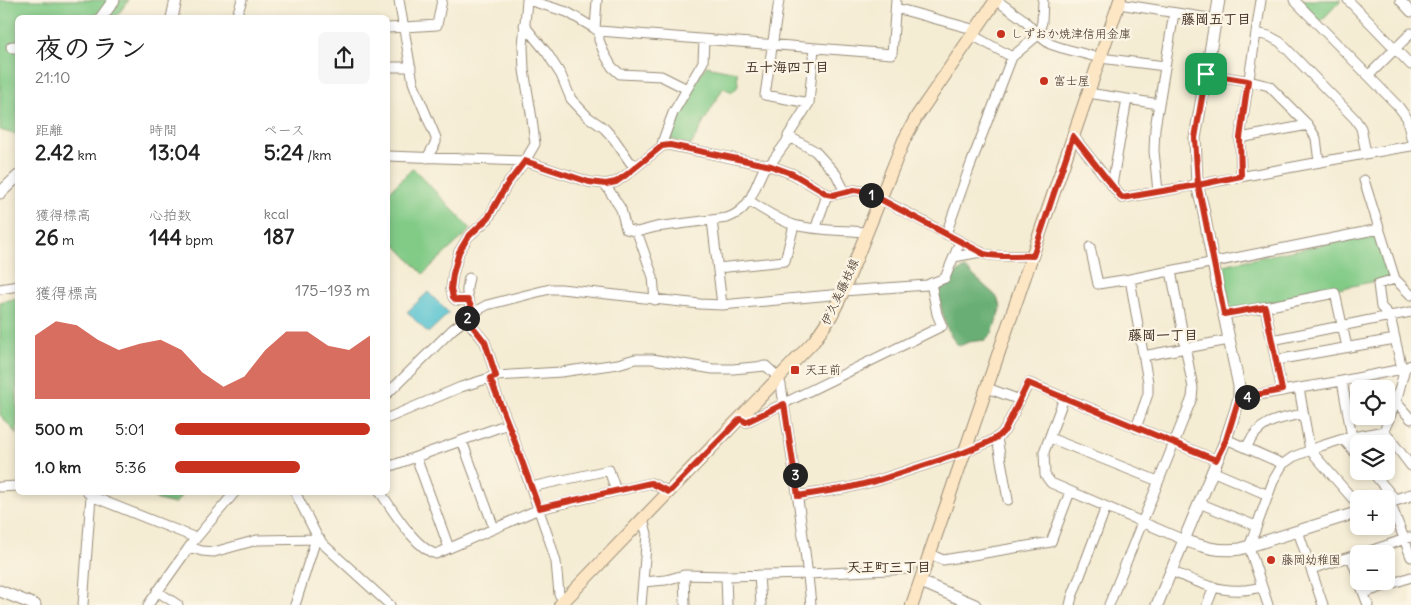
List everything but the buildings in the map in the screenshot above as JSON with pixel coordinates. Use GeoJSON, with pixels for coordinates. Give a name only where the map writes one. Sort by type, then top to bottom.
{"type":"FeatureCollection","features":[{"type":"Feature","properties":{"kind":"main road","name":"伊久美藤枝線"},"geometry":{"type":"LineString","coordinates":[[562,603],[814,341],[831,316],[842,293],[904,140],[917,116],[996,0]]}},
{"type":"Feature","properties":{"kind":"main road"},"geometry":{"type":"LineString","coordinates":[[912,605],[1119,2]]}},
{"type":"Feature","properties":{"kind":"street"},"geometry":{"type":"LineString","coordinates":[[103,15],[114,0]]}},
{"type":"Feature","properties":{"kind":"street"},"geometry":{"type":"LineString","coordinates":[[173,15],[176,0]]}},
{"type":"Feature","properties":{"kind":"street"},"geometry":{"type":"LineString","coordinates":[[237,15],[242,0]]}},
{"type":"Feature","properties":{"kind":"street"},"geometry":{"type":"LineString","coordinates":[[399,0],[417,93],[436,138],[436,142],[427,158]]}},
{"type":"Feature","properties":{"kind":"street"},"geometry":{"type":"LineString","coordinates":[[390,28],[437,25],[442,0]]}},
{"type":"Feature","properties":{"kind":"street"},"geometry":{"type":"LineString","coordinates":[[468,300],[456,300],[451,289],[459,252],[468,237],[488,218],[506,186],[535,144],[524,70],[524,25],[528,0],[567,12],[597,30],[892,54],[896,4],[974,32],[1012,57]]}},
{"type":"Feature","properties":{"kind":"street"},"geometry":{"type":"LineString","coordinates":[[597,0],[598,40],[612,67],[620,74],[661,76],[687,89]]}},
{"type":"Feature","properties":{"kind":"street"},"geometry":{"type":"LineString","coordinates":[[779,0],[765,96],[809,103]]}},
{"type":"Feature","properties":{"kind":"street"},"geometry":{"type":"LineString","coordinates":[[996,0],[1023,18],[1038,35],[1050,44],[1100,58],[1165,66]]}},
{"type":"Feature","properties":{"kind":"street"},"geometry":{"type":"LineString","coordinates":[[946,234],[1012,57],[1038,35],[1042,22],[1043,0]]}},
{"type":"Feature","properties":{"kind":"street"},"geometry":{"type":"LineString","coordinates":[[1157,605],[1198,503],[1226,440],[1239,398],[1239,386],[1198,185],[1195,138],[1219,0]]}},
{"type":"Feature","properties":{"kind":"street"},"geometry":{"type":"LineString","coordinates":[[1241,176],[1240,138],[1261,0]]}},
{"type":"Feature","properties":{"kind":"street"},"geometry":{"type":"LineString","coordinates":[[1294,0],[1409,116],[1411,138]]}},
{"type":"Feature","properties":{"kind":"street"},"geometry":{"type":"LineString","coordinates":[[1348,0],[1411,65]]}},
{"type":"Feature","properties":{"kind":"street"},"geometry":{"type":"LineString","coordinates":[[1400,0],[1411,12]]}},
{"type":"Feature","properties":{"kind":"street"},"geometry":{"type":"LineString","coordinates":[[1119,2],[1215,20]]}},
{"type":"Feature","properties":{"kind":"street"},"geometry":{"type":"LineString","coordinates":[[1158,192],[1154,151],[1155,128],[1174,13]]}},
{"type":"Feature","properties":{"kind":"street"},"geometry":{"type":"LineString","coordinates":[[524,25],[561,75],[571,98],[588,117],[604,128],[630,162],[637,165]]}},
{"type":"Feature","properties":{"kind":"street"},"geometry":{"type":"LineString","coordinates":[[1256,33],[1269,36],[1280,42],[1355,119],[1361,128],[1366,153]]}},
{"type":"Feature","properties":{"kind":"street"},"geometry":{"type":"LineString","coordinates":[[1369,75],[1411,33]]}},
{"type":"Feature","properties":{"kind":"street"},"geometry":{"type":"LineString","coordinates":[[662,146],[673,113],[703,62],[704,40]]}},
{"type":"Feature","properties":{"kind":"street"},"geometry":{"type":"LineString","coordinates":[[606,184],[621,209],[626,229],[637,232],[656,226],[727,218],[737,214],[747,206],[758,179],[790,137],[788,136],[809,103],[814,48]]}},
{"type":"Feature","properties":{"kind":"street"},"geometry":{"type":"LineString","coordinates":[[390,68],[411,67]]}},
{"type":"Feature","properties":{"kind":"street"},"geometry":{"type":"LineString","coordinates":[[1206,74],[1269,86],[1308,125],[1316,138],[1319,162]]}},
{"type":"Feature","properties":{"kind":"street"},"geometry":{"type":"LineString","coordinates":[[1088,93],[1159,104]]}},
{"type":"Feature","properties":{"kind":"street"},"geometry":{"type":"LineString","coordinates":[[1112,185],[1127,99]]}},
{"type":"Feature","properties":{"kind":"street"},"geometry":{"type":"LineString","coordinates":[[1240,138],[1308,125]]}},
{"type":"Feature","properties":{"kind":"street"},"geometry":{"type":"LineString","coordinates":[[1073,136],[1122,198],[1411,146]]}},
{"type":"Feature","properties":{"kind":"street"},"geometry":{"type":"LineString","coordinates":[[790,137],[815,151],[836,174],[845,192]]}},
{"type":"Feature","properties":{"kind":"street"},"geometry":{"type":"LineString","coordinates":[[390,156],[525,161],[589,182],[606,184],[616,182],[662,146],[670,145],[767,165],[793,174],[827,194],[833,195],[854,190],[861,191],[981,252],[997,257],[1033,256]]}},
{"type":"Feature","properties":{"kind":"street"},"geometry":{"type":"LineString","coordinates":[[0,193],[15,179]]}},
{"type":"Feature","properties":{"kind":"street"},"geometry":{"type":"LineString","coordinates":[[1364,180],[1395,279],[1411,295]]}},
{"type":"Feature","properties":{"kind":"street"},"geometry":{"type":"LineString","coordinates":[[816,228],[827,194]]}},
{"type":"Feature","properties":{"kind":"street"},"geometry":{"type":"LineString","coordinates":[[749,201],[781,220],[794,225],[867,232]]}},
{"type":"Feature","properties":{"kind":"street"},"geometry":{"type":"LineString","coordinates":[[712,220],[722,305]]}},
{"type":"Feature","properties":{"kind":"street"},"geometry":{"type":"LineString","coordinates":[[718,268],[785,261],[794,225]]}},
{"type":"Feature","properties":{"kind":"street"},"geometry":{"type":"LineString","coordinates":[[1090,247],[1098,284],[1379,229]]}},
{"type":"Feature","properties":{"kind":"street"},"geometry":{"type":"LineString","coordinates":[[637,232],[653,277],[655,300]]}},
{"type":"Feature","properties":{"kind":"street"},"geometry":{"type":"LineString","coordinates":[[390,392],[470,316],[487,305],[561,288],[655,300],[722,305],[927,285],[945,278],[960,242]]}},
{"type":"Feature","properties":{"kind":"street"},"geometry":{"type":"LineString","coordinates":[[954,256],[981,252]]}},
{"type":"Feature","properties":{"kind":"street"},"geometry":{"type":"LineString","coordinates":[[1109,605],[1192,398],[1193,388],[1171,271]]}},
{"type":"Feature","properties":{"kind":"street"},"geometry":{"type":"LineString","coordinates":[[469,278],[467,287],[470,316],[485,342],[493,377],[508,424],[539,508],[556,562],[559,594],[562,603]]}},
{"type":"Feature","properties":{"kind":"street"},"geometry":{"type":"LineString","coordinates":[[1130,279],[1148,382],[1148,394],[1136,428]]}},
{"type":"Feature","properties":{"kind":"street"},"geometry":{"type":"LineString","coordinates":[[1384,431],[1396,402],[1406,367],[1395,339],[1390,316],[1381,307],[1378,284],[1395,279]]}},
{"type":"Feature","properties":{"kind":"street"},"geometry":{"type":"LineString","coordinates":[[740,419],[746,422],[942,326],[937,314],[931,283]]}},
{"type":"Feature","properties":{"kind":"street"},"geometry":{"type":"LineString","coordinates":[[0,289],[15,286]]}},
{"type":"Feature","properties":{"kind":"street"},"geometry":{"type":"LineString","coordinates":[[1224,314],[1335,293],[1347,347]]}},
{"type":"Feature","properties":{"kind":"street"},"geometry":{"type":"LineString","coordinates":[[1265,307],[1282,390]]}},
{"type":"Feature","properties":{"kind":"street"},"geometry":{"type":"LineString","coordinates":[[1272,340],[1411,312]]}},
{"type":"Feature","properties":{"kind":"street"},"geometry":{"type":"LineString","coordinates":[[1276,360],[1395,339]]}},
{"type":"Feature","properties":{"kind":"street"},"geometry":{"type":"LineString","coordinates":[[1143,356],[1229,340]]}},
{"type":"Feature","properties":{"kind":"street"},"geometry":{"type":"LineString","coordinates":[[390,417],[461,387],[493,377],[561,372],[618,364],[635,359],[652,358],[713,368],[732,369],[766,366],[779,378],[784,404],[798,496],[811,605]]}},
{"type":"Feature","properties":{"kind":"street"},"geometry":{"type":"LineString","coordinates":[[1239,398],[1342,381],[1406,367]]}},
{"type":"Feature","properties":{"kind":"street"},"geometry":{"type":"LineString","coordinates":[[1342,381],[1347,438],[1350,443]]}},
{"type":"Feature","properties":{"kind":"street"},"geometry":{"type":"LineString","coordinates":[[798,496],[876,481],[965,452],[997,438],[1005,430],[1028,383],[1216,460]]}},
{"type":"Feature","properties":{"kind":"street"},"geometry":{"type":"LineString","coordinates":[[987,388],[1020,400]]}},
{"type":"Feature","properties":{"kind":"street"},"geometry":{"type":"LineString","coordinates":[[1298,388],[1310,450],[1350,496]]}},
{"type":"Feature","properties":{"kind":"street"},"geometry":{"type":"LineString","coordinates":[[1064,398],[1044,452],[1045,475],[1051,483],[1184,540],[1215,550],[1249,547],[1350,515]]}},
{"type":"Feature","properties":{"kind":"street"},"geometry":{"type":"LineString","coordinates":[[1396,402],[1411,419]]}},
{"type":"Feature","properties":{"kind":"street"},"geometry":{"type":"LineString","coordinates":[[1246,448],[1255,433],[1270,421],[1304,414]]}},
{"type":"Feature","properties":{"kind":"street"},"geometry":{"type":"LineString","coordinates":[[390,467],[508,424]]}},
{"type":"Feature","properties":{"kind":"street"},"geometry":{"type":"LineString","coordinates":[[1268,605],[1249,547],[1274,479],[1283,464],[1293,457],[1310,450],[1347,438],[1384,431]]}},
{"type":"Feature","properties":{"kind":"street"},"geometry":{"type":"LineString","coordinates":[[1384,431],[1411,466]]}},
{"type":"Feature","properties":{"kind":"street"},"geometry":{"type":"LineString","coordinates":[[997,438],[1008,500]]}},
{"type":"Feature","properties":{"kind":"street"},"geometry":{"type":"LineString","coordinates":[[1050,438],[1158,481]]}},
{"type":"Feature","properties":{"kind":"street"},"geometry":{"type":"LineString","coordinates":[[1226,440],[1283,464]]}},
{"type":"Feature","properties":{"kind":"street"},"geometry":{"type":"LineString","coordinates":[[462,441],[494,528]]}},
{"type":"Feature","properties":{"kind":"street"},"geometry":{"type":"LineString","coordinates":[[416,457],[449,548]]}},
{"type":"Feature","properties":{"kind":"street"},"geometry":{"type":"LineString","coordinates":[[531,487],[609,470],[616,491]]}},
{"type":"Feature","properties":{"kind":"street"},"geometry":{"type":"LineString","coordinates":[[1212,472],[1268,494]]}},
{"type":"Feature","properties":{"kind":"street"},"geometry":{"type":"LineString","coordinates":[[382,495],[414,538],[430,552],[436,554],[539,508],[651,483],[669,492]]}},
{"type":"Feature","properties":{"kind":"street"},"geometry":{"type":"LineString","coordinates":[[0,486],[15,486]]}},
{"type":"Feature","properties":{"kind":"street"},"geometry":{"type":"LineString","coordinates":[[930,554],[943,560],[1051,542],[1070,492]]}},
{"type":"Feature","properties":{"kind":"street"},"geometry":{"type":"LineString","coordinates":[[83,605],[89,495]]}},
{"type":"Feature","properties":{"kind":"street"},"geometry":{"type":"LineString","coordinates":[[91,495],[196,538]]}},
{"type":"Feature","properties":{"kind":"street"},"geometry":{"type":"LineString","coordinates":[[148,605],[189,547],[232,495]]}},
{"type":"Feature","properties":{"kind":"street"},"geometry":{"type":"LineString","coordinates":[[297,495],[318,539],[390,605]]}},
{"type":"Feature","properties":{"kind":"street"},"geometry":{"type":"LineString","coordinates":[[1395,501],[1411,495]]}},
{"type":"Feature","properties":{"kind":"street"},"geometry":{"type":"LineString","coordinates":[[1198,503],[1256,526]]}},
{"type":"Feature","properties":{"kind":"street"},"geometry":{"type":"LineString","coordinates":[[1070,605],[1106,507]]}},
{"type":"Feature","properties":{"kind":"street"},"geometry":{"type":"LineString","coordinates":[[1395,510],[1408,538],[1411,557]]}},
{"type":"Feature","properties":{"kind":"street"},"geometry":{"type":"LineString","coordinates":[[641,605],[647,534],[643,519]]}},
{"type":"Feature","properties":{"kind":"street"},"geometry":{"type":"LineString","coordinates":[[1298,531],[1322,605]]}},
{"type":"Feature","properties":{"kind":"street"},"geometry":{"type":"LineString","coordinates":[[1387,545],[1408,538]]}},
{"type":"Feature","properties":{"kind":"street"},"geometry":{"type":"LineString","coordinates":[[189,547],[214,552],[257,540],[318,539]]}},
{"type":"Feature","properties":{"kind":"street"},"geometry":{"type":"LineString","coordinates":[[295,605],[318,539]]}},
{"type":"Feature","properties":{"kind":"street"},"geometry":{"type":"LineString","coordinates":[[1310,569],[1350,557]]}},
{"type":"Feature","properties":{"kind":"street"},"geometry":{"type":"LineString","coordinates":[[643,582],[684,576],[808,574],[908,568]]}},
{"type":"Feature","properties":{"kind":"street"},"geometry":{"type":"LineString","coordinates":[[1171,571],[1214,587],[1229,590],[1262,587]]}},
{"type":"Feature","properties":{"kind":"street"},"geometry":{"type":"LineString","coordinates":[[759,575],[761,605]]}},
{"type":"Feature","properties":{"kind":"street"},"geometry":{"type":"LineString","coordinates":[[684,576],[685,605]]}},
{"type":"Feature","properties":{"kind":"street"},"geometry":{"type":"LineString","coordinates":[[726,576],[727,605]]}},
{"type":"Feature","properties":{"kind":"street"},"geometry":{"type":"LineString","coordinates":[[1364,594],[1411,577]]}},
{"type":"Feature","properties":{"kind":"street"},"geometry":{"type":"LineString","coordinates":[[920,582],[975,605]]}},
{"type":"Feature","properties":{"kind":"street"},"geometry":{"type":"LineString","coordinates":[[1207,605],[1214,587]]}},
{"type":"Feature","properties":{"kind":"street"},"geometry":{"type":"LineString","coordinates":[[1363,590],[1368,605]]}},
{"type":"Feature","properties":{"kind":"street"},"geometry":{"type":"LineString","coordinates":[[0,591],[22,603],[35,605]]}},
{"type":"Feature","properties":{"kind":"street"},"geometry":{"type":"LineString","coordinates":[[157,592],[178,605]]}},
{"type":"Feature","properties":{"kind":"green space"},"geometry":{"type":"Polygon","coordinates":[[[0,0],[129,0],[118,15],[15,15],[15,133],[0,130],[0,0]]]}},
{"type":"Feature","properties":{"kind":"green space"},"geometry":{"type":"Polygon","coordinates":[[[1299,0],[1341,0],[1320,22],[1299,0]]]}},
{"type":"Feature","properties":{"kind":"green space"},"geometry":{"type":"Polygon","coordinates":[[[706,66],[737,72],[738,86],[733,92],[723,88],[691,145],[667,138],[681,106],[706,66]]]}},
{"type":"Feature","properties":{"kind":"green space"},"geometry":{"type":"Polygon","coordinates":[[[413,168],[471,229],[423,274],[390,239],[390,191],[413,168]]]}},
{"type":"Feature","properties":{"kind":"green space"},"geometry":{"type":"Polygon","coordinates":[[[1374,234],[1379,237],[1390,278],[1234,311],[1231,309],[1223,265],[1374,234]]]}},
{"type":"Feature","properties":{"kind":"green space"},"geometry":{"type":"Polygon","coordinates":[[[965,268],[996,296],[1001,306],[992,334],[986,340],[969,342],[959,346],[947,327],[938,291],[949,283],[956,273],[965,268]]]}},
{"type":"Feature","properties":{"kind":"green space"},"geometry":{"type":"Polygon","coordinates":[[[15,299],[15,432],[0,415],[0,302],[15,299]]]}},
{"type":"Feature","properties":{"kind":"green space"},"geometry":{"type":"Polygon","coordinates":[[[151,495],[182,495],[175,504],[158,500],[151,495]]]}},
{"type":"Feature","properties":{"kind":"water"},"geometry":{"type":"Polygon","coordinates":[[[428,292],[449,313],[428,333],[407,312],[428,292]]]}},
{"type":"Feature","properties":{"kind":"place","name":"しずおか焼津信用金庫"},"geometry":{"type":"Point","coordinates":[1001,34]}},
{"type":"Feature","properties":{"kind":"place","name":"富士屋"},"geometry":{"type":"Point","coordinates":[1044,81]}},
{"type":"Feature","properties":{"kind":"place","name":"天王前"},"geometry":{"type":"Point","coordinates":[795,370]}},
{"type":"Feature","properties":{"kind":"place","name":"藤岡幼稚園"},"geometry":{"type":"Point","coordinates":[1271,560]}},
{"type":"Feature","properties":{"kind":"district","name":"藤岡五丁目"},"geometry":{"type":"Point","coordinates":[1216,19]}},
{"type":"Feature","properties":{"kind":"district","name":"五十海四丁目"},"geometry":{"type":"Point","coordinates":[787,67]}},
{"type":"Feature","properties":{"kind":"district","name":"藤岡一丁目"},"geometry":{"type":"Point","coordinates":[1163,335]}},
{"type":"Feature","properties":{"kind":"district","name":"天王町三丁目"},"geometry":{"type":"Point","coordinates":[889,567]}},
{"type":"Feature","properties":{"kind":"route"},"geometry":{"type":"LineString","coordinates":[[1206,74],[1195,138],[1198,185],[1122,198],[1073,136],[1033,256],[997,257],[984,254],[880,199],[861,191],[854,190],[833,195],[827,194],[793,174],[771,166],[670,145],[662,146],[616,182],[606,184],[589,182],[525,161],[506,186],[488,218],[473,231],[459,252],[451,289],[456,300],[468,300],[474,313],[466,318],[485,342],[496,376],[490,378],[539,508],[651,483],[669,492],[740,419],[746,422],[784,404],[798,496],[876,481],[965,452],[999,436],[1005,430],[1028,383],[1216,460],[1226,440],[1239,398],[1282,390],[1265,307],[1224,314],[1198,185],[1241,176],[1240,138],[1248,81],[1206,74]]}}]}
